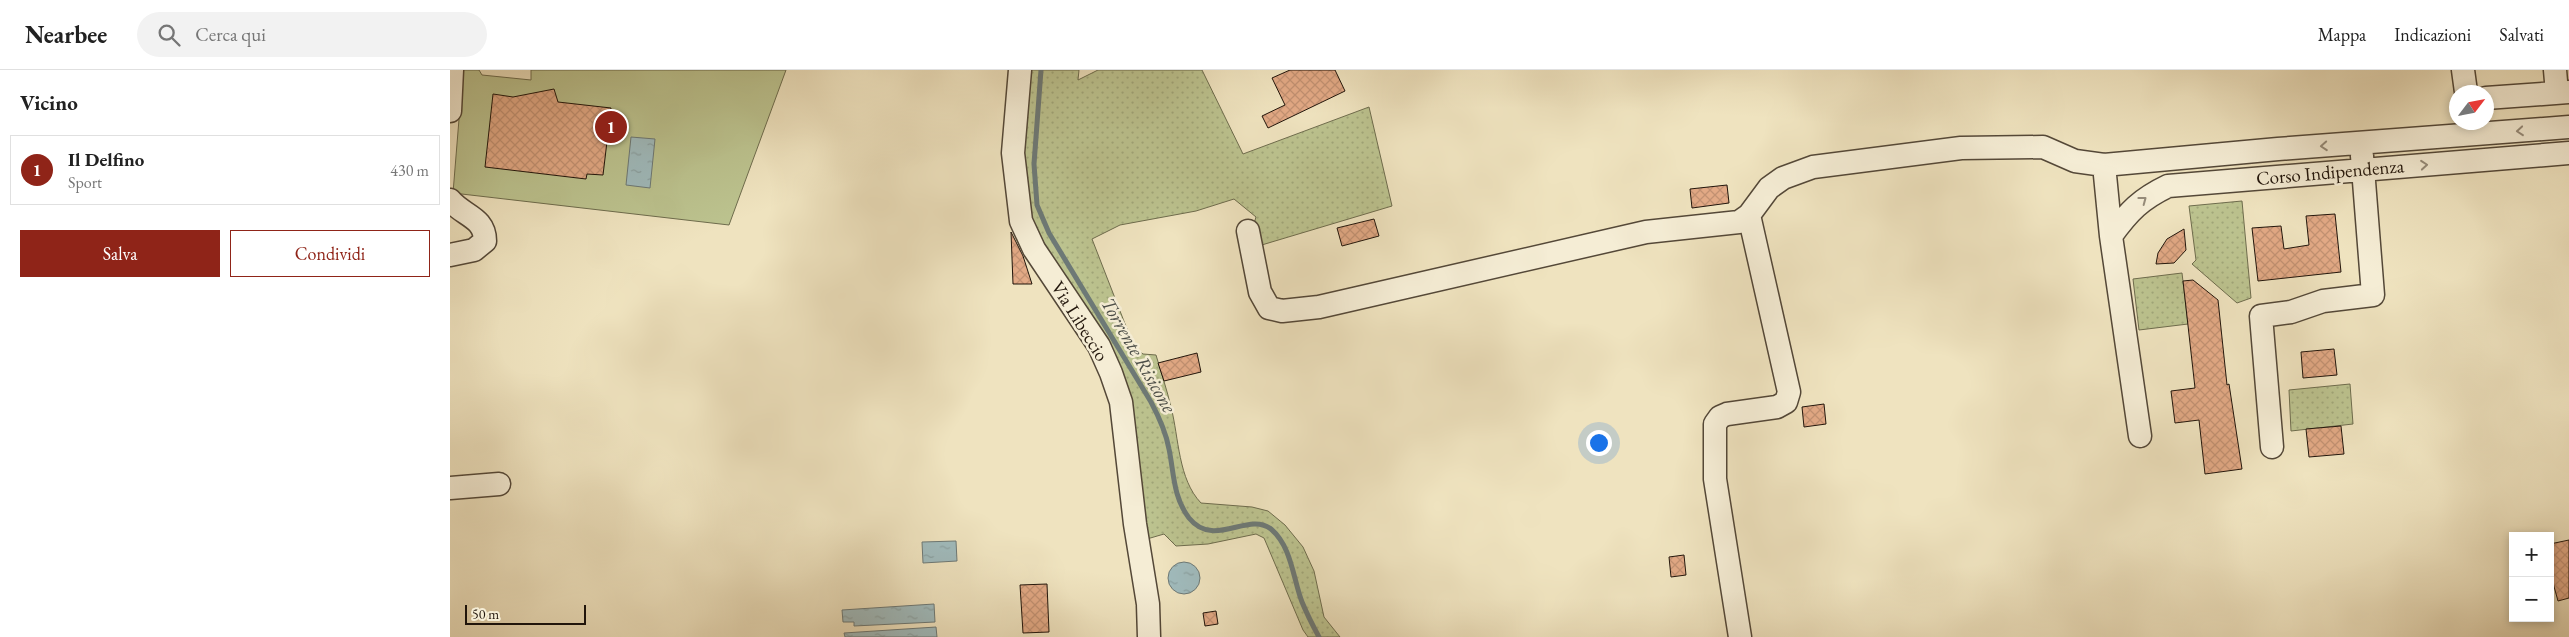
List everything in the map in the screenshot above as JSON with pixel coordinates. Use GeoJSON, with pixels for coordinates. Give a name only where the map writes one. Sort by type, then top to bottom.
{"type":"FeatureCollection","features":[{"type":"Feature","properties":{"kind":"street"},"geometry":{"type":"LineString","coordinates":[[450,111],[452,70]]}},
{"type":"Feature","properties":{"kind":"street","name":"Via Libeccio"},"geometry":{"type":"LineString","coordinates":[[1020,70],[1012,153],[1021,221],[1034,249],[1098,346],[1111,373],[1121,402],[1135,524],[1148,604],[1150,637]]}},
{"type":"Feature","properties":{"kind":"street"},"geometry":{"type":"LineString","coordinates":[[2463,70],[2465,85]]}},
{"type":"Feature","properties":{"kind":"street"},"geometry":{"type":"LineString","coordinates":[[2494,97],[2563,92],[2554,70]]}},
{"type":"Feature","properties":{"kind":"street","name":"Corso Indipendenza"},"geometry":{"type":"LineString","coordinates":[[1749,216],[1769,188],[1783,178],[1813,167],[1961,148],[2044,147],[2075,161],[2104,165],[2213,154],[2569,127]]}},
{"type":"Feature","properties":{"kind":"street"},"geometry":{"type":"LineString","coordinates":[[2272,447],[2261,316],[2292,312],[2323,301],[2374,296],[2361,144]]}},
{"type":"Feature","properties":{"kind":"street","name":"Corso Indipendenza"},"geometry":{"type":"LineString","coordinates":[[2111,236],[2128,212],[2148,196],[2168,186],[2569,153]]}},
{"type":"Feature","properties":{"kind":"street"},"geometry":{"type":"LineString","coordinates":[[2213,154],[2215,182]]}},
{"type":"Feature","properties":{"kind":"street"},"geometry":{"type":"LineString","coordinates":[[2104,165],[2111,236],[2140,436]]}},
{"type":"Feature","properties":{"kind":"street"},"geometry":{"type":"LineString","coordinates":[[450,200],[479,220],[485,232],[485,241],[474,250],[450,255]]}},
{"type":"Feature","properties":{"kind":"street"},"geometry":{"type":"LineString","coordinates":[[1248,231],[1260,292],[1270,308],[1282,311],[1319,306],[1646,232],[1739,222],[1749,216],[1789,392],[1786,402],[1777,407],[1728,414],[1720,417],[1715,424],[1715,479],[1740,637]]}},
{"type":"Feature","properties":{"kind":"street"},"geometry":{"type":"LineString","coordinates":[[450,488],[499,484]]}},
{"type":"Feature","properties":{"kind":"green space"},"geometry":{"type":"Polygon","coordinates":[[[463,70],[479,70],[482,75],[531,80],[531,70],[786,70],[729,225],[453,193],[463,70]]]}},
{"type":"Feature","properties":{"kind":"green space"},"geometry":{"type":"Polygon","coordinates":[[[1026,70],[1079,70],[1078,80],[1098,70],[1202,70],[1243,154],[1369,107],[1392,206],[1255,247],[1252,230],[1256,217],[1234,199],[1196,211],[1120,225],[1092,239],[1134,347],[1143,354],[1156,355],[1174,419],[1180,458],[1193,493],[1201,503],[1252,507],[1268,511],[1285,525],[1303,547],[1314,571],[1324,617],[1340,637],[1308,637],[1303,630],[1264,538],[1256,534],[1208,544],[1176,546],[1164,534],[1147,539],[1132,425],[1023,199],[1026,70]]]}},
{"type":"Feature","properties":{"kind":"green space"},"geometry":{"type":"Polygon","coordinates":[[[2242,201],[2251,298],[2237,303],[2192,264],[2196,260],[2189,206],[2242,201]]]}},
{"type":"Feature","properties":{"kind":"green space"},"geometry":{"type":"Polygon","coordinates":[[[2182,273],[2188,324],[2139,330],[2133,279],[2182,273]]]}},
{"type":"Feature","properties":{"kind":"green space"},"geometry":{"type":"Polygon","coordinates":[[[2350,384],[2353,424],[2291,431],[2289,390],[2350,384]]]}},
{"type":"Feature","properties":{"kind":"water"},"geometry":{"type":"Polygon","coordinates":[[[631,137],[655,139],[650,188],[626,185],[631,137]]]}},
{"type":"Feature","properties":{"kind":"water"},"geometry":{"type":"Polygon","coordinates":[[[956,541],[957,561],[923,563],[922,542],[956,541]]]}},
{"type":"Feature","properties":{"kind":"water"},"geometry":{"type":"Polygon","coordinates":[[[1184,562],[1196,566],[1200,578],[1196,590],[1184,594],[1172,590],[1168,578],[1172,566],[1184,562]]]}},
{"type":"Feature","properties":{"kind":"water"},"geometry":{"type":"Polygon","coordinates":[[[934,604],[935,622],[854,626],[854,622],[843,622],[842,610],[934,604]]]}},
{"type":"Feature","properties":{"kind":"water"},"geometry":{"type":"Polygon","coordinates":[[[936,627],[937,637],[845,637],[844,633],[936,627]]]}},
{"type":"Feature","properties":{"kind":"building"},"geometry":{"type":"Polygon","coordinates":[[[1290,70],[1335,70],[1345,91],[1268,128],[1262,116],[1285,105],[1272,78],[1290,70]]]}},
{"type":"Feature","properties":{"kind":"building"},"geometry":{"type":"Polygon","coordinates":[[[554,89],[558,102],[611,108],[603,175],[587,174],[586,179],[485,167],[493,94],[513,97],[554,89]]]}},
{"type":"Feature","properties":{"kind":"building"},"geometry":{"type":"Polygon","coordinates":[[[1727,185],[1729,203],[1692,208],[1690,189],[1727,185]]]}},
{"type":"Feature","properties":{"kind":"building"},"geometry":{"type":"Polygon","coordinates":[[[2335,214],[2341,272],[2258,281],[2252,228],[2281,226],[2284,249],[2309,245],[2306,216],[2335,214]]]}},
{"type":"Feature","properties":{"kind":"building"},"geometry":{"type":"Polygon","coordinates":[[[1374,219],[1379,236],[1342,246],[1337,228],[1374,219]]]}},
{"type":"Feature","properties":{"kind":"building"},"geometry":{"type":"Polygon","coordinates":[[[2184,229],[2186,250],[2174,263],[2156,264],[2158,253],[2167,239],[2184,229]]]}},
{"type":"Feature","properties":{"kind":"building"},"geometry":{"type":"Polygon","coordinates":[[[1011,232],[1023,256],[1032,284],[1013,284],[1011,232]]]}},
{"type":"Feature","properties":{"kind":"building"},"geometry":{"type":"Polygon","coordinates":[[[2193,280],[2218,300],[2227,385],[2229,384],[2242,469],[2205,474],[2199,420],[2175,423],[2171,391],[2195,388],[2183,281],[2193,280]]]}},
{"type":"Feature","properties":{"kind":"building"},"geometry":{"type":"Polygon","coordinates":[[[2334,349],[2337,375],[2303,378],[2301,352],[2334,349]]]}},
{"type":"Feature","properties":{"kind":"building"},"geometry":{"type":"Polygon","coordinates":[[[1197,353],[1201,372],[1164,381],[1158,363],[1197,353]]]}},
{"type":"Feature","properties":{"kind":"building"},"geometry":{"type":"Polygon","coordinates":[[[1824,404],[1826,424],[1804,427],[1802,407],[1824,404]]]}},
{"type":"Feature","properties":{"kind":"building"},"geometry":{"type":"Polygon","coordinates":[[[2341,426],[2344,454],[2309,457],[2306,429],[2341,426]]]}},
{"type":"Feature","properties":{"kind":"building"},"geometry":{"type":"Polygon","coordinates":[[[2569,540],[2569,598],[2558,601],[2554,586],[2554,543],[2569,540]]]}},
{"type":"Feature","properties":{"kind":"building"},"geometry":{"type":"Polygon","coordinates":[[[1684,555],[1686,575],[1671,577],[1669,557],[1684,555]]]}},
{"type":"Feature","properties":{"kind":"building"},"geometry":{"type":"Polygon","coordinates":[[[1047,584],[1049,632],[1023,633],[1020,585],[1047,584]]]}},
{"type":"Feature","properties":{"kind":"building"},"geometry":{"type":"Polygon","coordinates":[[[1216,611],[1218,624],[1205,626],[1203,613],[1216,611]]]}},
{"type":"Feature","properties":{"kind":"waterway","name":"Torrente Risicone"},"geometry":{"type":"LineString","coordinates":[[1041,70],[1034,164],[1037,205],[1049,233],[1157,413],[1166,437],[1180,502],[1189,518],[1199,527],[1209,530],[1220,530],[1252,524],[1262,525],[1271,529],[1278,536],[1288,554],[1302,602],[1319,637]]}},
{"type":"Feature","properties":{"kind":"place","name":"Il Delfino"},"geometry":{"type":"Point","coordinates":[611,127]}}]}
